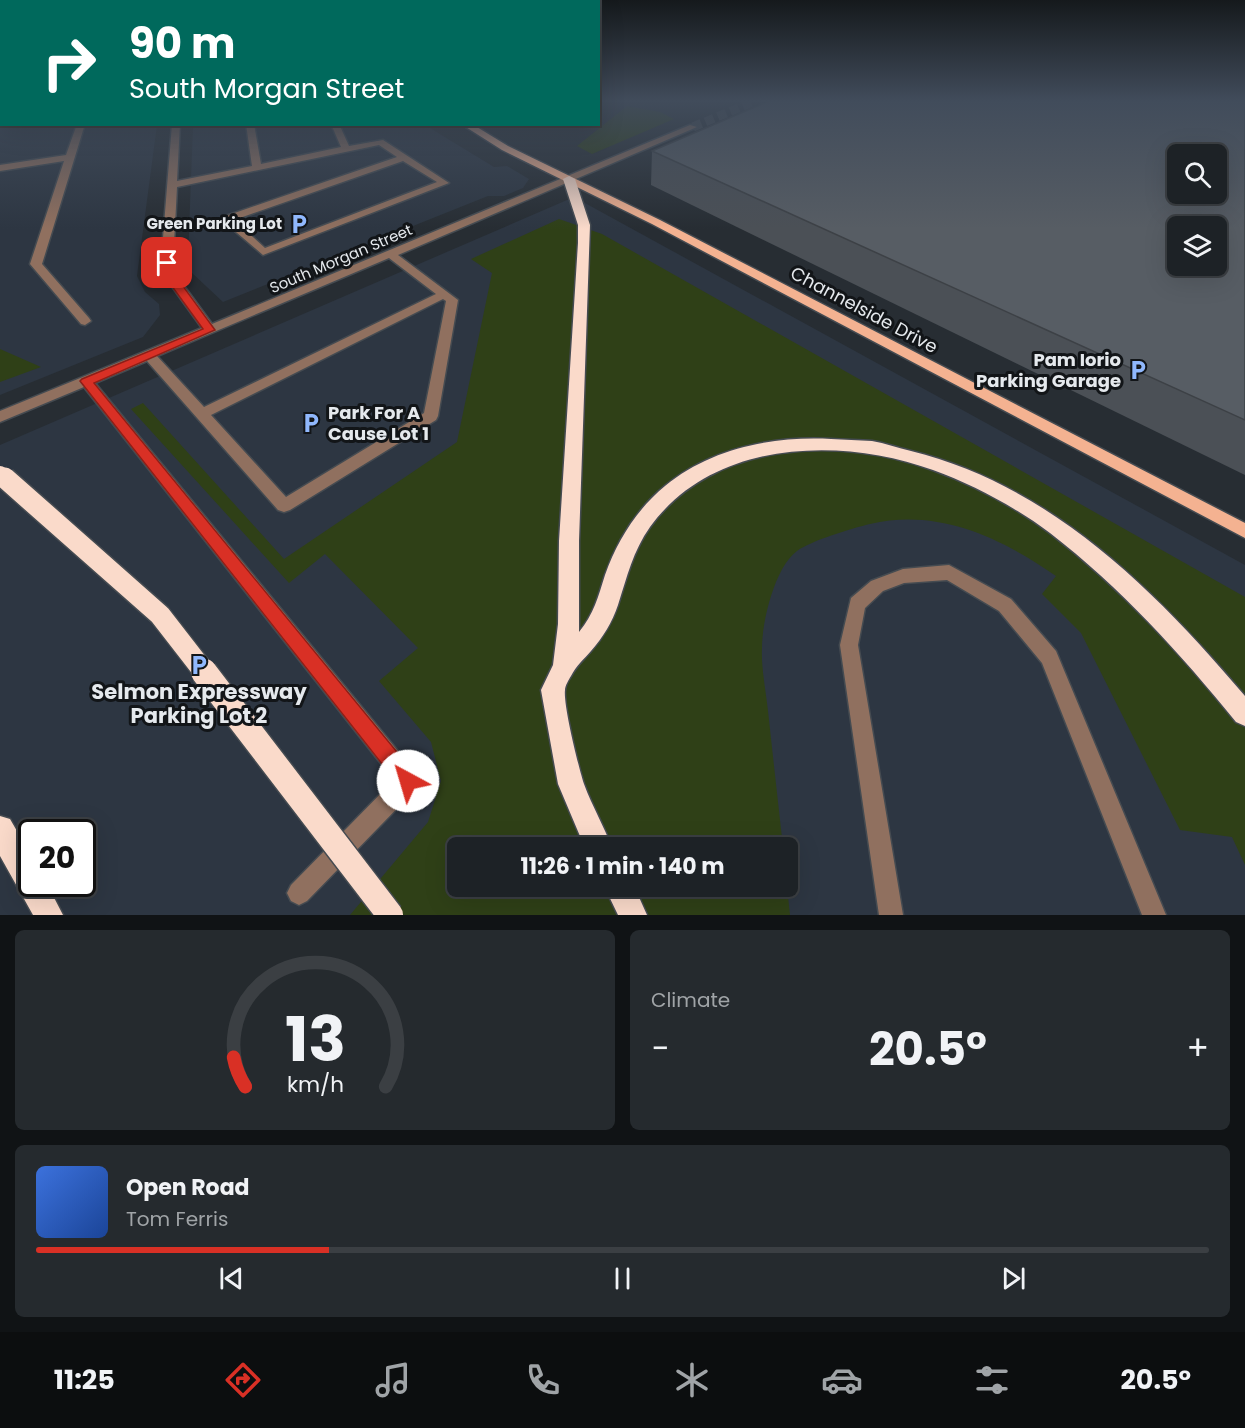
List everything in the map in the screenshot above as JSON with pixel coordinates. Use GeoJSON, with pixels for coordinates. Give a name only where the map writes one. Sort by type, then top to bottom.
{"type":"FeatureCollection","features":[{"type":"Feature","properties":{"kind":"highway"},"geometry":{"type":"LineString","coordinates":[[564,665],[569,624],[569,541],[584,243],[584,225],[569,179]]}},
{"type":"Feature","properties":{"kind":"highway"},"geometry":{"type":"LineString","coordinates":[[593,837],[572,784],[560,736],[553,690],[564,665],[602,620],[616,574],[639,525],[654,507],[675,489],[720,462],[762,449],[798,444],[855,444],[910,456],[951,469],[1018,502],[1090,554],[1168,626],[1217,679],[1245,714]]}},
{"type":"Feature","properties":{"kind":"highway"},"geometry":{"type":"LineString","coordinates":[[0,474],[160,615],[390,915]]}},
{"type":"Feature","properties":{"kind":"highway"},"geometry":{"type":"LineString","coordinates":[[0,829],[49,915]]}},
{"type":"Feature","properties":{"kind":"highway"},"geometry":{"type":"LineString","coordinates":[[624,897],[633,915]]}},
{"type":"Feature","properties":{"kind":"main road","name":"Channelside Drive"},"geometry":{"type":"LineString","coordinates":[[506,144],[569,179],[656,222],[1245,531]]}},
{"type":"Feature","properties":{"kind":"street"},"geometry":{"type":"LineString","coordinates":[[74,144],[36,264],[85,321]]}},
{"type":"Feature","properties":{"kind":"street"},"geometry":{"type":"LineString","coordinates":[[175,144],[167,263],[172,278],[210,330]]}},
{"type":"Feature","properties":{"kind":"street"},"geometry":{"type":"LineString","coordinates":[[253,144],[257,166]]}},
{"type":"Feature","properties":{"kind":"street"},"geometry":{"type":"LineString","coordinates":[[343,144],[346,150]]}},
{"type":"Feature","properties":{"kind":"street"},"geometry":{"type":"LineString","coordinates":[[172,185],[215,178],[257,166],[373,144]]}},
{"type":"Feature","properties":{"kind":"street"},"geometry":{"type":"LineString","coordinates":[[382,144],[444,183],[263,252],[227,219],[403,158]]}},
{"type":"Feature","properties":{"kind":"street","name":"South Morgan Street"},"geometry":{"type":"LineString","coordinates":[[0,417],[653,144]]}},
{"type":"Feature","properties":{"kind":"street"},"geometry":{"type":"LineString","coordinates":[[0,168],[70,157]]}},
{"type":"Feature","properties":{"kind":"street"},"geometry":{"type":"LineString","coordinates":[[149,355],[284,506],[431,416],[452,300],[390,254]]}},
{"type":"Feature","properties":{"kind":"street"},"geometry":{"type":"LineString","coordinates":[[202,414],[444,294]]}},
{"type":"Feature","properties":{"kind":"street"},"geometry":{"type":"LineString","coordinates":[[86,381],[408,781],[299,893]]}},
{"type":"Feature","properties":{"kind":"street"},"geometry":{"type":"LineString","coordinates":[[891,915],[849,645],[856,604],[877,586],[903,576],[949,572],[1005,605],[1049,657],[1154,915]]}},
{"type":"Feature","properties":{"kind":"shaded area"},"geometry":{"type":"Polygon","coordinates":[[[0,144],[155,144],[137,276],[145,292],[159,304],[160,315],[143,337],[0,395],[0,144]]]}},
{"type":"Feature","properties":{"kind":"shaded area","name":"Green Parking Lot"},"geometry":{"type":"Polygon","coordinates":[[[192,144],[456,144],[494,167],[507,166],[529,179],[523,188],[504,196],[488,196],[223,302],[191,272],[188,259],[192,144]]]}},
{"type":"Feature","properties":{"kind":"shaded area"},"geometry":{"type":"Polygon","coordinates":[[[574,197],[1245,565],[1245,915],[0,915],[0,445],[574,197]]]}},
{"type":"Feature","properties":{"kind":"green space"},"geometry":{"type":"Polygon","coordinates":[[[580,144],[616,144],[592,154],[577,146],[580,144]]]}},
{"type":"Feature","properties":{"kind":"green space"},"geometry":{"type":"Polygon","coordinates":[[[559,219],[602,234],[1245,597],[1245,865],[1232,837],[1180,830],[1081,633],[1042,594],[1056,576],[1013,550],[968,530],[945,523],[896,520],[853,528],[803,547],[789,559],[782,569],[771,595],[764,624],[762,663],[782,837],[447,837],[447,897],[788,897],[790,915],[350,915],[428,822],[441,781],[431,742],[379,681],[418,648],[325,554],[289,583],[131,409],[143,403],[284,559],[457,442],[492,273],[471,259],[559,219]]]}},
{"type":"Feature","properties":{"kind":"green space"},"geometry":{"type":"Polygon","coordinates":[[[0,349],[41,367],[0,382],[0,349]]]}},
{"type":"Feature","properties":{"kind":"building","name":"Pam Iorio Parking Garage"},"geometry":{"type":"Polygon","coordinates":[[[669,144],[1245,144],[1245,420],[652,151],[669,144]]]}},
{"type":"Feature","properties":{"kind":"place","name":"Green Parking Lot"},"geometry":{"type":"Point","coordinates":[299,224]}},
{"type":"Feature","properties":{"kind":"place","name":"Pam Iorio Parking Garage"},"geometry":{"type":"Point","coordinates":[1138,370]}},
{"type":"Feature","properties":{"kind":"place","name":"Park For A Cause Lot 1"},"geometry":{"type":"Point","coordinates":[311,423]}},
{"type":"Feature","properties":{"kind":"place","name":"Selmon Expressway Parking Lot 2"},"geometry":{"type":"Point","coordinates":[199,665]}},
{"type":"Feature","properties":{"kind":"route"},"geometry":{"type":"LineString","coordinates":[[167,263],[172,278],[210,330],[86,381],[408,781]]}}]}
